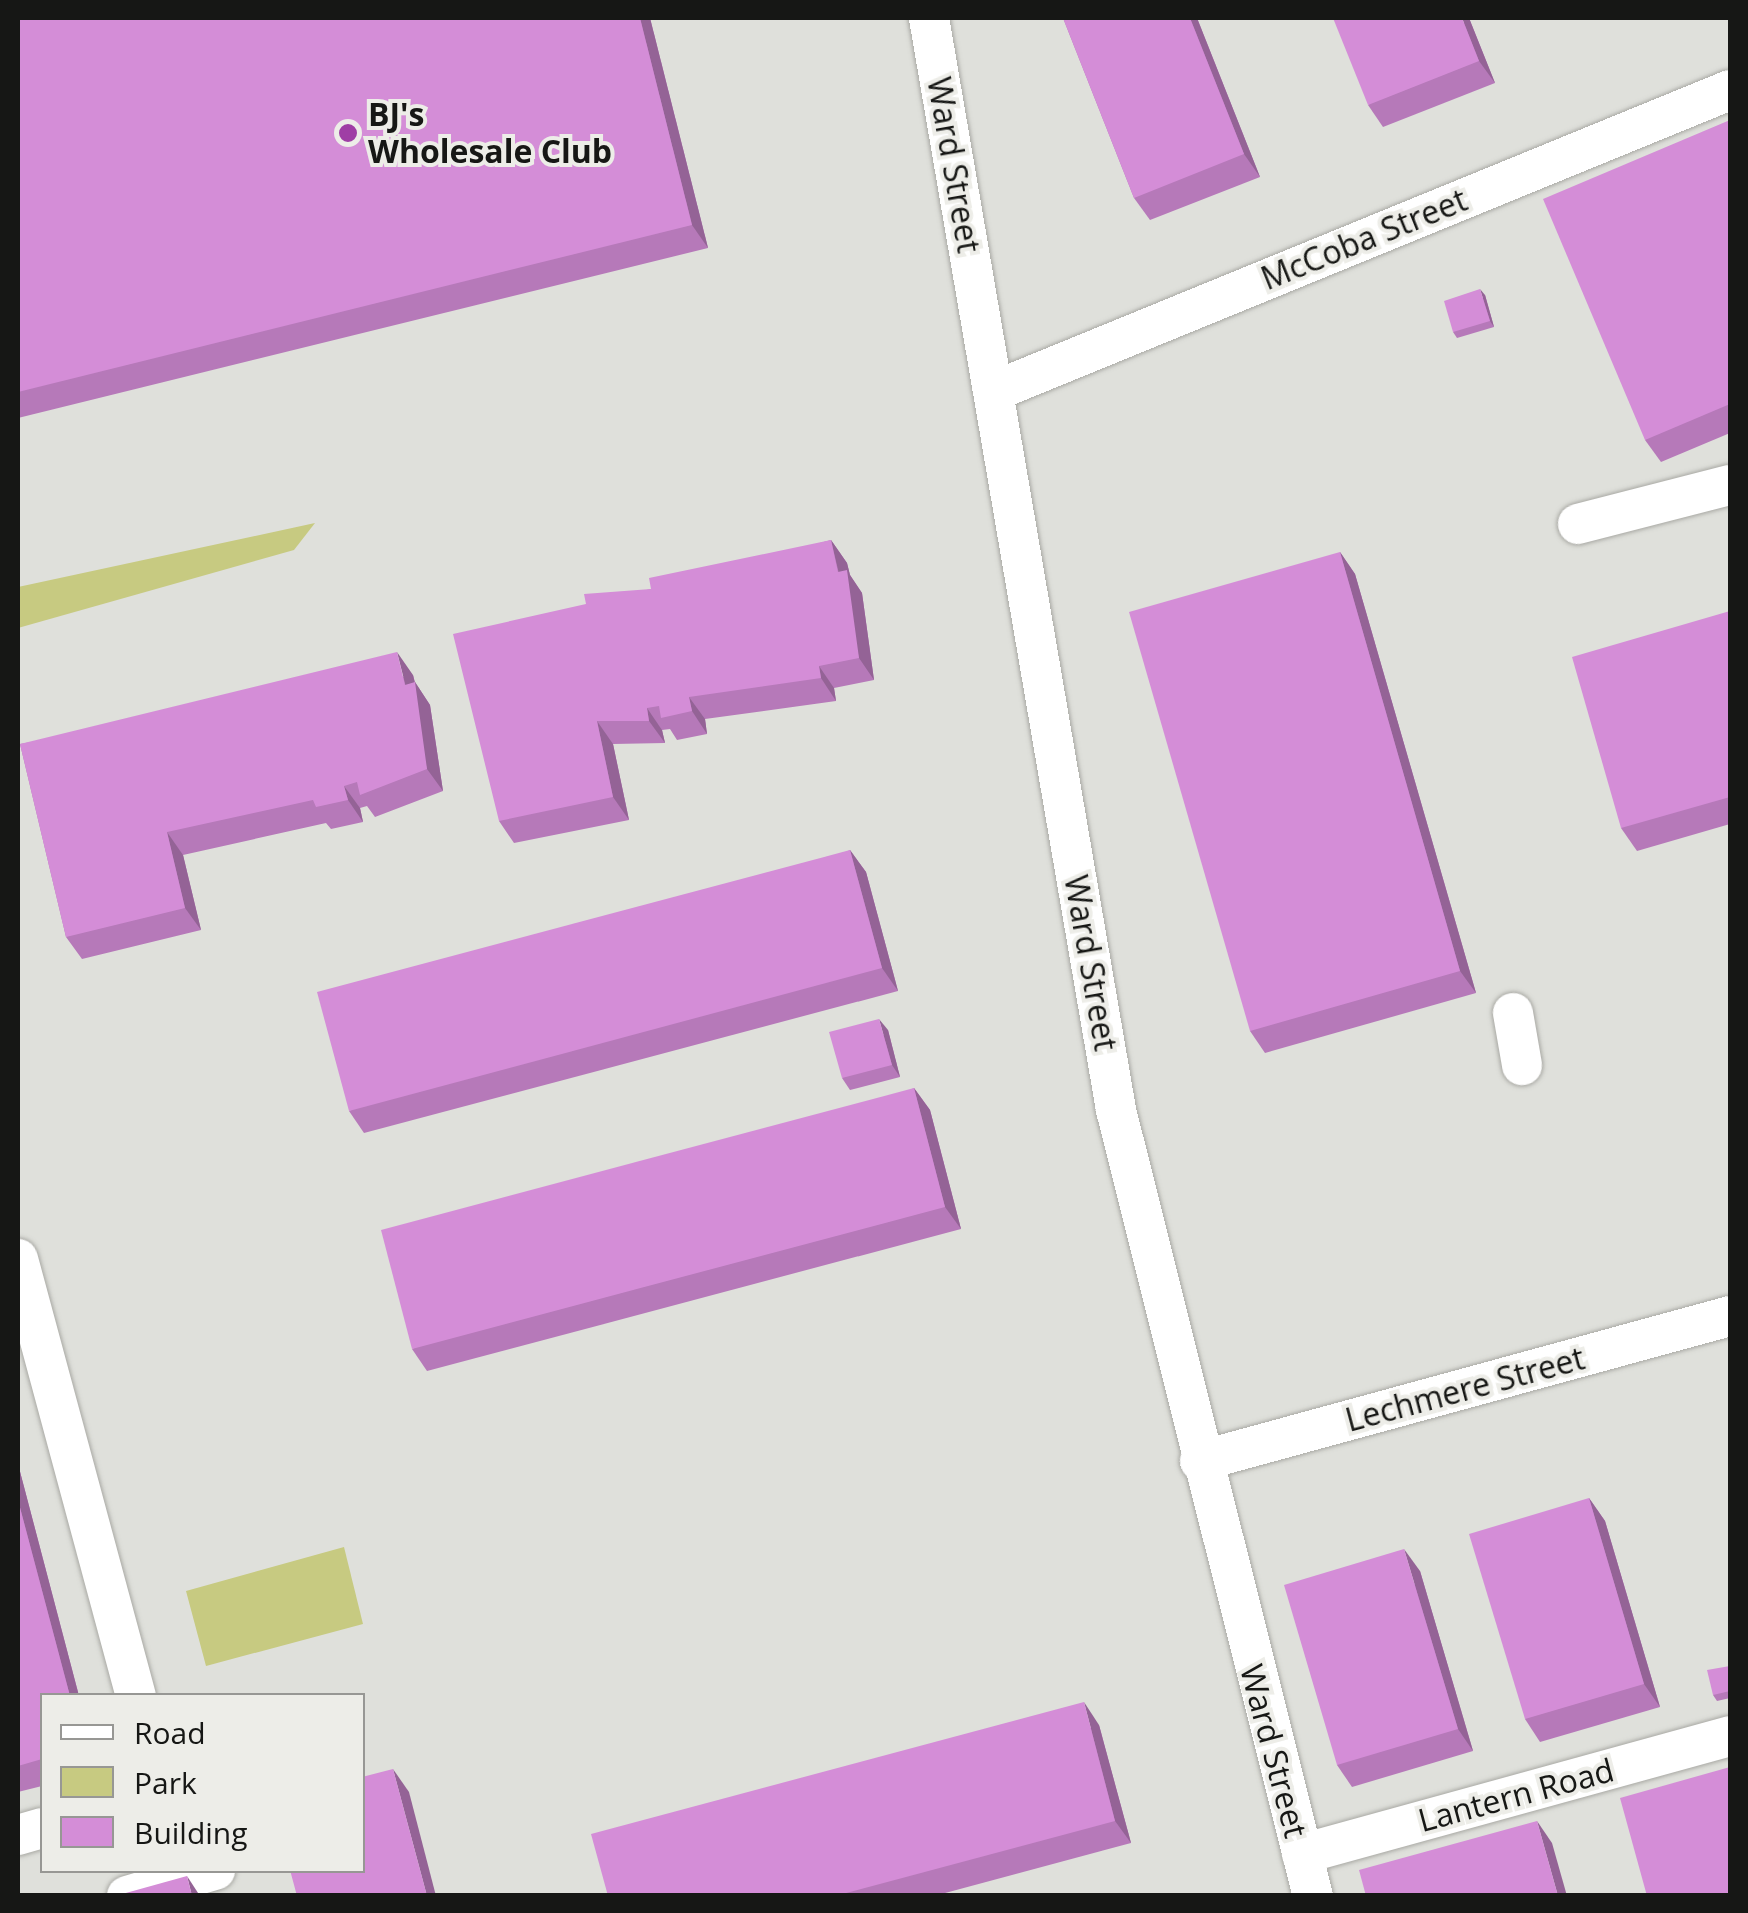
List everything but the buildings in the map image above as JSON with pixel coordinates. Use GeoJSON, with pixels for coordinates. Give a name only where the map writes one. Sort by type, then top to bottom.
{"type":"FeatureCollection","features":[{"type":"Feature","properties":{"kind":"street","name":"Ward Street"},"geometry":{"type":"LineString","coordinates":[[929,18],[997,390],[1116,1110],[1200,1460],[1313,1896]]}},
{"type":"Feature","properties":{"kind":"street","name":"McCoba Street"},"geometry":{"type":"LineString","coordinates":[[997,390],[1730,90]]}},
{"type":"Feature","properties":{"kind":"street"},"geometry":{"type":"LineString","coordinates":[[1578,524],[1730,485]]}},
{"type":"Feature","properties":{"kind":"street"},"geometry":{"type":"LineString","coordinates":[[1513,1013],[1522,1065]]}},
{"type":"Feature","properties":{"kind":"street"},"geometry":{"type":"LineString","coordinates":[[18,1259],[135,1693]]}},
{"type":"Feature","properties":{"kind":"street","name":"Lechmere Street"},"geometry":{"type":"LineString","coordinates":[[1200,1460],[1730,1316]]}},
{"type":"Feature","properties":{"kind":"street","name":"Lantern Road"},"geometry":{"type":"LineString","coordinates":[[1302,1854],[1730,1736]]}},
{"type":"Feature","properties":{"kind":"street"},"geometry":{"type":"LineString","coordinates":[[128,1896],[208,1873]]}},
{"type":"Feature","properties":{"kind":"green space"},"geometry":{"type":"Polygon","coordinates":[[[315,523],[294,550],[18,628],[18,587],[315,523]]]}},
{"type":"Feature","properties":{"kind":"green space"},"geometry":{"type":"Polygon","coordinates":[[[344,1547],[363,1624],[206,1666],[186,1591],[344,1547]]]}},
{"type":"Feature","properties":{"kind":"place","name":"BJ's Wholesale Club"},"geometry":{"type":"Point","coordinates":[348,133]}}]}
